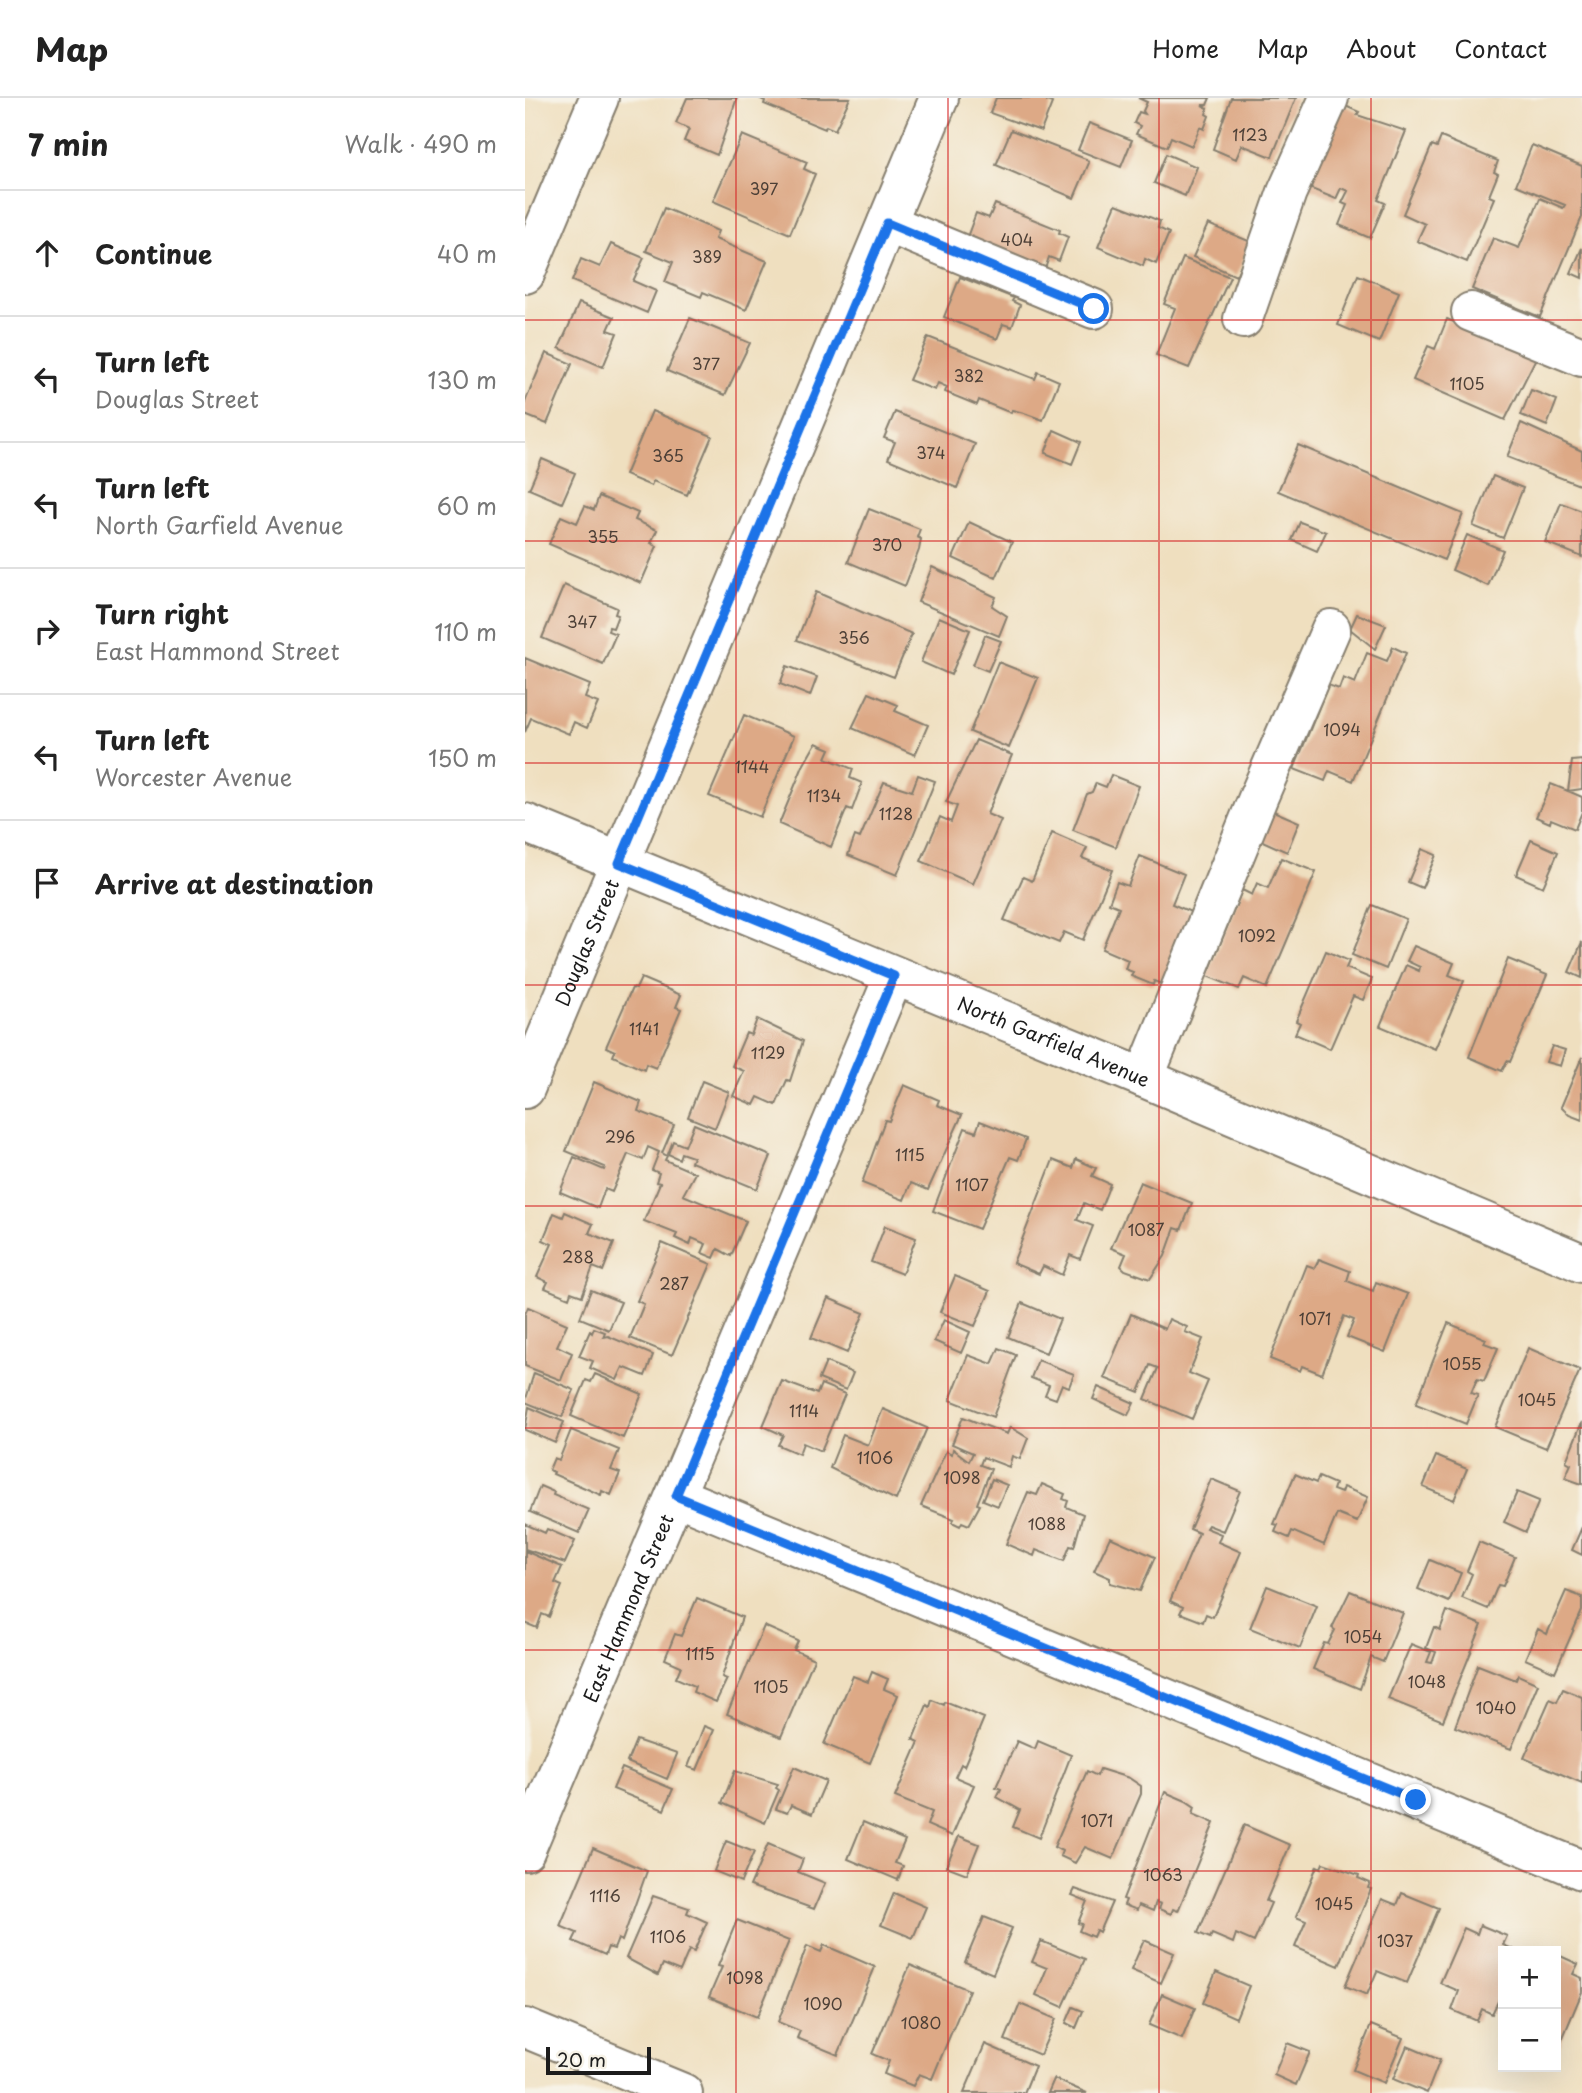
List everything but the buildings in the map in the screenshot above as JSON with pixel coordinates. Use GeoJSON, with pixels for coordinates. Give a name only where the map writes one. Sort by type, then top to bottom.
{"type":"FeatureCollection","features":[{"type":"Feature","properties":{"kind":"street"},"geometry":{"type":"LineString","coordinates":[[525,274],[599,98]]}},
{"type":"Feature","properties":{"kind":"street","name":"Douglas Street"},"geometry":{"type":"LineString","coordinates":[[525,1089],[939,98]]}},
{"type":"Feature","properties":{"kind":"street"},"geometry":{"type":"LineString","coordinates":[[1243,319],[1287,192],[1329,98]]}},
{"type":"Feature","properties":{"kind":"street"},"geometry":{"type":"LineString","coordinates":[[887,223],[1094,309]]}},
{"type":"Feature","properties":{"kind":"street"},"geometry":{"type":"LineString","coordinates":[[1471,312],[1582,357]]}},
{"type":"Feature","properties":{"kind":"street"},"geometry":{"type":"LineString","coordinates":[[1144,1078],[1258,798],[1331,629]]}},
{"type":"Feature","properties":{"kind":"street","name":"North Garfield Avenue"},"geometry":{"type":"LineString","coordinates":[[525,823],[1144,1078],[1582,1263]]}},
{"type":"Feature","properties":{"kind":"street","name":"East Hammond Street"},"geometry":{"type":"LineString","coordinates":[[525,1851],[894,976]]}},
{"type":"Feature","properties":{"kind":"street"},"geometry":{"type":"LineString","coordinates":[[676,1496],[1582,1870]]}},
{"type":"Feature","properties":{"kind":"street"},"geometry":{"type":"LineString","coordinates":[[525,2028],[683,2093]]}},
{"type":"Feature","properties":{"kind":"route"},"geometry":{"type":"LineString","coordinates":[[1094,309],[887,223],[619,863],[894,976],[676,1496],[1416,1800]]}}]}
